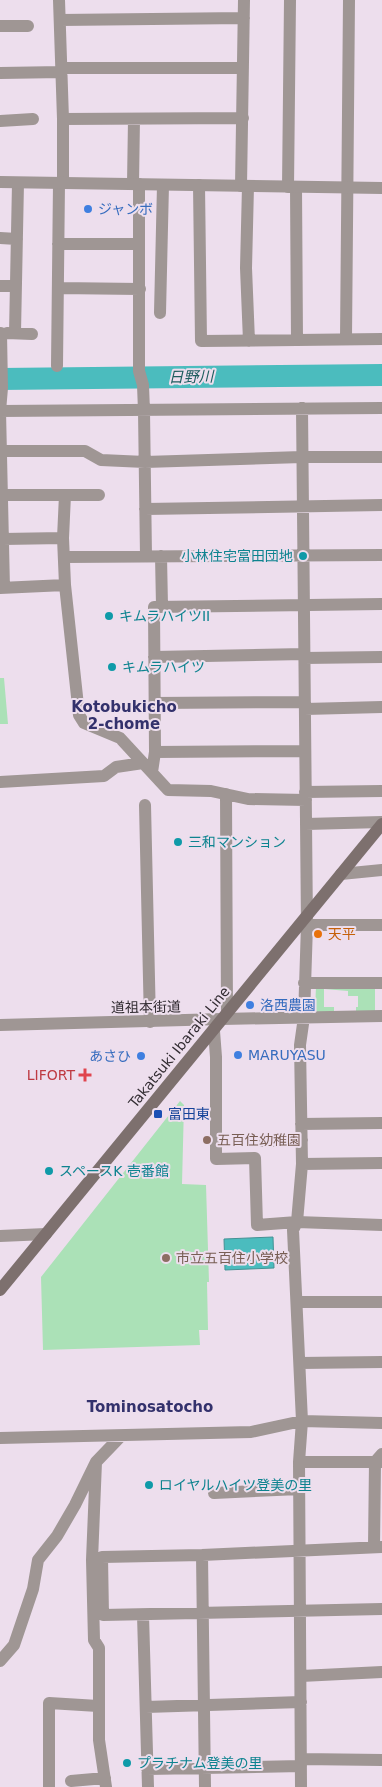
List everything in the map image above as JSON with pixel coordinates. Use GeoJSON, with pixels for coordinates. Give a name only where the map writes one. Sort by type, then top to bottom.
{"type":"FeatureCollection","features":[{"type":"Feature","properties":{"kind":"main road","name":"Takatsuki Ibaraki Line"},"geometry":{"type":"LineString","coordinates":[[0,1290],[307,919],[382,823]]}},
{"type":"Feature","properties":{"kind":"street"},"geometry":{"type":"LineString","coordinates":[[57,366],[58,244],[64,120],[59,0]]}},
{"type":"Feature","properties":{"kind":"street"},"geometry":{"type":"LineString","coordinates":[[244,0],[246,268],[249,341]]}},
{"type":"Feature","properties":{"kind":"street"},"geometry":{"type":"LineString","coordinates":[[290,0],[292,187],[297,340]]}},
{"type":"Feature","properties":{"kind":"street"},"geometry":{"type":"LineString","coordinates":[[346,340],[349,0]]}},
{"type":"Feature","properties":{"kind":"street"},"geometry":{"type":"LineString","coordinates":[[60,20],[244,18]]}},
{"type":"Feature","properties":{"kind":"street"},"geometry":{"type":"LineString","coordinates":[[0,26],[28,26]]}},
{"type":"Feature","properties":{"kind":"street"},"geometry":{"type":"LineString","coordinates":[[0,73],[62,70],[244,68]]}},
{"type":"Feature","properties":{"kind":"street"},"geometry":{"type":"LineString","coordinates":[[64,120],[244,118]]}},
{"type":"Feature","properties":{"kind":"street"},"geometry":{"type":"LineString","coordinates":[[0,121],[33,119]]}},
{"type":"Feature","properties":{"kind":"street"},"geometry":{"type":"LineString","coordinates":[[134,119],[140,244],[140,371],[144,385],[146,556]]}},
{"type":"Feature","properties":{"kind":"street"},"geometry":{"type":"LineString","coordinates":[[0,182],[382,188]]}},
{"type":"Feature","properties":{"kind":"street"},"geometry":{"type":"LineString","coordinates":[[15,333],[18,183]]}},
{"type":"Feature","properties":{"kind":"street"},"geometry":{"type":"LineString","coordinates":[[160,313],[163,185]]}},
{"type":"Feature","properties":{"kind":"street"},"geometry":{"type":"LineString","coordinates":[[199,185],[201,341],[382,339]]}},
{"type":"Feature","properties":{"kind":"street"},"geometry":{"type":"LineString","coordinates":[[0,238],[17,239]]}},
{"type":"Feature","properties":{"kind":"street"},"geometry":{"type":"LineString","coordinates":[[58,244],[140,244]]}},
{"type":"Feature","properties":{"kind":"street"},"geometry":{"type":"LineString","coordinates":[[0,286],[16,286]]}},
{"type":"Feature","properties":{"kind":"street"},"geometry":{"type":"LineString","coordinates":[[58,288],[140,289]]}},
{"type":"Feature","properties":{"kind":"street"},"geometry":{"type":"LineString","coordinates":[[32,334],[0,333],[2,371],[0,411],[2,588],[65,585]]}},
{"type":"Feature","properties":{"kind":"street"},"geometry":{"type":"LineString","coordinates":[[301,1787],[299,1462],[302,1421],[293,1230],[297,1222],[302,1164],[300,1046],[304,1017],[307,919],[302,408]]}},
{"type":"Feature","properties":{"kind":"street"},"geometry":{"type":"LineString","coordinates":[[0,411],[382,408]]}},
{"type":"Feature","properties":{"kind":"street"},"geometry":{"type":"LineString","coordinates":[[1,451],[85,451],[101,460],[145,462],[302,457],[382,457]]}},
{"type":"Feature","properties":{"kind":"street"},"geometry":{"type":"LineString","coordinates":[[1,502],[65,495],[99,495]]}},
{"type":"Feature","properties":{"kind":"street"},"geometry":{"type":"LineString","coordinates":[[65,495],[63,538],[65,585],[79,715],[84,723],[120,738],[168,790],[211,791],[248,799],[382,791]]}},
{"type":"Feature","properties":{"kind":"street"},"geometry":{"type":"LineString","coordinates":[[145,509],[382,505]]}},
{"type":"Feature","properties":{"kind":"street"},"geometry":{"type":"LineString","coordinates":[[2,546],[63,538]]}},
{"type":"Feature","properties":{"kind":"street"},"geometry":{"type":"LineString","coordinates":[[65,557],[382,555]]}},
{"type":"Feature","properties":{"kind":"street"},"geometry":{"type":"LineString","coordinates":[[161,556],[162,606]]}},
{"type":"Feature","properties":{"kind":"street"},"geometry":{"type":"LineString","coordinates":[[147,768],[155,752],[154,607],[382,604]]}},
{"type":"Feature","properties":{"kind":"street"},"geometry":{"type":"LineString","coordinates":[[154,657],[382,657]]}},
{"type":"Feature","properties":{"kind":"street"},"geometry":{"type":"LineString","coordinates":[[154,703],[382,707]]}},
{"type":"Feature","properties":{"kind":"street"},"geometry":{"type":"LineString","coordinates":[[155,752],[305,751]]}},
{"type":"Feature","properties":{"kind":"street"},"geometry":{"type":"LineString","coordinates":[[0,782],[104,776],[116,767],[147,768]]}},
{"type":"Feature","properties":{"kind":"street"},"geometry":{"type":"LineString","coordinates":[[225,1016],[226,794]]}},
{"type":"Feature","properties":{"kind":"street"},"geometry":{"type":"LineString","coordinates":[[145,805],[150,1022]]}},
{"type":"Feature","properties":{"kind":"street"},"geometry":{"type":"LineString","coordinates":[[306,824],[382,823]]}},
{"type":"Feature","properties":{"kind":"street"},"geometry":{"type":"LineString","coordinates":[[341,874],[382,870]]}},
{"type":"Feature","properties":{"kind":"street"},"geometry":{"type":"LineString","coordinates":[[307,919],[382,925]]}},
{"type":"Feature","properties":{"kind":"street"},"geometry":{"type":"LineString","coordinates":[[304,983],[382,982]]}},
{"type":"Feature","properties":{"kind":"street","name":"道祖本街道"},"geometry":{"type":"LineString","coordinates":[[0,1025],[150,1022],[225,1016],[382,1016]]}},
{"type":"Feature","properties":{"kind":"street"},"geometry":{"type":"LineString","coordinates":[[214,1031],[216,1056],[216,1159],[255,1158],[257,1225],[297,1222],[382,1224]]}},
{"type":"Feature","properties":{"kind":"street"},"geometry":{"type":"LineString","coordinates":[[301,1124],[382,1123]]}},
{"type":"Feature","properties":{"kind":"street"},"geometry":{"type":"LineString","coordinates":[[262,1141],[302,1140]]}},
{"type":"Feature","properties":{"kind":"street"},"geometry":{"type":"LineString","coordinates":[[302,1164],[382,1163]]}},
{"type":"Feature","properties":{"kind":"street"},"geometry":{"type":"LineString","coordinates":[[0,1236],[46,1234]]}},
{"type":"Feature","properties":{"kind":"street"},"geometry":{"type":"LineString","coordinates":[[297,1302],[382,1302]]}},
{"type":"Feature","properties":{"kind":"street"},"geometry":{"type":"LineString","coordinates":[[300,1363],[382,1362]]}},
{"type":"Feature","properties":{"kind":"street"},"geometry":{"type":"LineString","coordinates":[[0,1438],[251,1432],[302,1421],[382,1423]]}},
{"type":"Feature","properties":{"kind":"street"},"geometry":{"type":"LineString","coordinates":[[0,1662],[14,1645],[33,1588],[38,1560],[57,1536],[96,1462],[121,1436]]}},
{"type":"Feature","properties":{"kind":"street"},"geometry":{"type":"LineString","coordinates":[[299,1462],[380,1459],[378,1547],[202,1555],[102,1557],[103,1615],[143,1616],[382,1609]]}},
{"type":"Feature","properties":{"kind":"street"},"geometry":{"type":"LineString","coordinates":[[71,1782],[105,1783],[99,1740],[99,1648],[94,1640],[92,1560],[96,1462]]}},
{"type":"Feature","properties":{"kind":"street"},"geometry":{"type":"LineString","coordinates":[[214,1492],[299,1489]]}},
{"type":"Feature","properties":{"kind":"street"},"geometry":{"type":"LineString","coordinates":[[202,1555],[205,1787]]}},
{"type":"Feature","properties":{"kind":"street"},"geometry":{"type":"LineString","coordinates":[[143,1616],[148,1787]]}},
{"type":"Feature","properties":{"kind":"street"},"geometry":{"type":"LineString","coordinates":[[301,1676],[382,1672]]}},
{"type":"Feature","properties":{"kind":"street"},"geometry":{"type":"LineString","coordinates":[[146,1707],[301,1702]]}},
{"type":"Feature","properties":{"kind":"street"},"geometry":{"type":"LineString","coordinates":[[49,1787],[49,1703],[98,1706]]}},
{"type":"Feature","properties":{"kind":"street"},"geometry":{"type":"LineString","coordinates":[[147,1769],[382,1760]]}},
{"type":"Feature","properties":{"kind":"green space"},"geometry":{"type":"Polygon","coordinates":[[[0,678],[4,678],[8,724],[0,724],[0,678]]]}},
{"type":"Feature","properties":{"kind":"green space"},"geometry":{"type":"Polygon","coordinates":[[[316,987],[375,987],[375,1011],[356,1011],[358,996],[348,996],[348,991],[324,989],[324,1007],[334,1007],[334,1012],[318,1013],[315,1009],[316,987]]]}},
{"type":"Feature","properties":{"kind":"green space"},"geometry":{"type":"Polygon","coordinates":[[[180,1101],[184,1105],[182,1184],[206,1185],[209,1282],[207,1282],[208,1330],[199,1330],[200,1345],[43,1350],[41,1277],[180,1101]]]}},
{"type":"Feature","properties":{"kind":"water"},"geometry":{"type":"Polygon","coordinates":[[[273,1237],[274,1268],[225,1270],[224,1239],[273,1237]]]}},
{"type":"Feature","properties":{"kind":"waterway","name":"日野川"},"geometry":{"type":"LineString","coordinates":[[0,379],[382,375]]}},
{"type":"Feature","properties":{"kind":"place","name":"ジャンボ"},"geometry":{"type":"Point","coordinates":[88,209]}},
{"type":"Feature","properties":{"kind":"place","name":"小林住宅富田団地"},"geometry":{"type":"Point","coordinates":[303,556]}},
{"type":"Feature","properties":{"kind":"place","name":"キムラハイツII"},"geometry":{"type":"Point","coordinates":[109,616]}},
{"type":"Feature","properties":{"kind":"place","name":"キムラハイツ"},"geometry":{"type":"Point","coordinates":[112,667]}},
{"type":"Feature","properties":{"kind":"place","name":"三和マンション"},"geometry":{"type":"Point","coordinates":[178,842]}},
{"type":"Feature","properties":{"kind":"place","name":"天平"},"geometry":{"type":"Point","coordinates":[318,934]}},
{"type":"Feature","properties":{"kind":"place","name":"洛西農園"},"geometry":{"type":"Point","coordinates":[250,1005]}},
{"type":"Feature","properties":{"kind":"place","name":"MARUYASU"},"geometry":{"type":"Point","coordinates":[238,1055]}},
{"type":"Feature","properties":{"kind":"place","name":"あさひ"},"geometry":{"type":"Point","coordinates":[141,1056]}},
{"type":"Feature","properties":{"kind":"place","name":"LIFORT"},"geometry":{"type":"Point","coordinates":[85,1075]}},
{"type":"Feature","properties":{"kind":"place","name":"富田東"},"geometry":{"type":"Point","coordinates":[158,1114]}},
{"type":"Feature","properties":{"kind":"place","name":"五百住幼稚園"},"geometry":{"type":"Point","coordinates":[207,1140]}},
{"type":"Feature","properties":{"kind":"place","name":"スペースK 壱番館"},"geometry":{"type":"Point","coordinates":[49,1171]}},
{"type":"Feature","properties":{"kind":"place","name":"市立五百住小学校"},"geometry":{"type":"Point","coordinates":[166,1258]}},
{"type":"Feature","properties":{"kind":"place","name":"ロイヤルハイツ登美の里"},"geometry":{"type":"Point","coordinates":[149,1485]}},
{"type":"Feature","properties":{"kind":"place","name":"プラチナム登美の里"},"geometry":{"type":"Point","coordinates":[127,1763]}},
{"type":"Feature","properties":{"kind":"district","name":"Kotobukicho 2-chome"},"geometry":{"type":"Point","coordinates":[124,716]}},
{"type":"Feature","properties":{"kind":"district","name":"Tominosatocho"},"geometry":{"type":"Point","coordinates":[150,1407]}}]}
